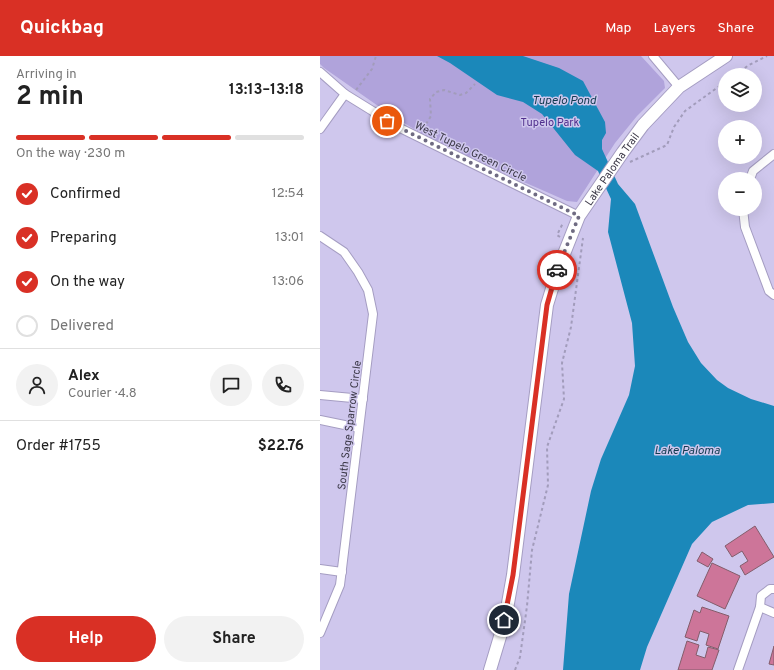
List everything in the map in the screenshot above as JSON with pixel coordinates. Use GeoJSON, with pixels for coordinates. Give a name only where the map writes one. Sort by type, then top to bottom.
{"type":"FeatureCollection","features":[{"type":"Feature","properties":{"kind":"street"},"geometry":{"type":"LineString","coordinates":[[653,56],[679,88]]}},
{"type":"Feature","properties":{"kind":"street","name":"Lake Paloma Trail"},"geometry":{"type":"LineString","coordinates":[[490,670],[504,620],[513,575],[547,305],[558,269],[579,216],[643,125],[679,88],[726,56]]}},
{"type":"Feature","properties":{"kind":"street","name":"West Tupelo Green Circle"},"geometry":{"type":"LineString","coordinates":[[320,72],[348,95],[400,128],[579,216]]}},
{"type":"Feature","properties":{"kind":"street"},"geometry":{"type":"LineString","coordinates":[[320,129],[348,95]]}},
{"type":"Feature","properties":{"kind":"street"},"geometry":{"type":"LineString","coordinates":[[754,172],[774,154]]}},
{"type":"Feature","properties":{"kind":"street"},"geometry":{"type":"LineString","coordinates":[[744,216],[745,227],[769,291],[774,295]]}},
{"type":"Feature","properties":{"kind":"street","name":"South Sage Sparrow Circle"},"geometry":{"type":"LineString","coordinates":[[320,236],[344,252],[358,272],[368,290],[373,314],[340,585],[320,633]]}},
{"type":"Feature","properties":{"kind":"street"},"geometry":{"type":"LineString","coordinates":[[320,395],[363,399]]}},
{"type":"Feature","properties":{"kind":"street"},"geometry":{"type":"LineString","coordinates":[[320,420],[359,428]]}},
{"type":"Feature","properties":{"kind":"street"},"geometry":{"type":"LineString","coordinates":[[320,569],[342,572]]}},
{"type":"Feature","properties":{"kind":"street"},"geometry":{"type":"LineString","coordinates":[[738,670],[760,608],[761,596],[770,589],[774,589]]}},
{"type":"Feature","properties":{"kind":"street"},"geometry":{"type":"LineString","coordinates":[[760,608],[774,613]]}},
{"type":"Feature","properties":{"kind":"path"},"geometry":{"type":"LineString","coordinates":[[348,95],[372,69],[376,56]]}},
{"type":"Feature","properties":{"kind":"path"},"geometry":{"type":"LineString","coordinates":[[745,68],[767,56]]}},
{"type":"Feature","properties":{"kind":"path"},"geometry":{"type":"LineString","coordinates":[[426,124],[430,116],[430,99],[436,92],[444,90],[460,95],[466,93],[475,84]]}},
{"type":"Feature","properties":{"kind":"path"},"geometry":{"type":"LineString","coordinates":[[635,159],[666,145],[674,127],[685,111],[718,87]]}},
{"type":"Feature","properties":{"kind":"path"},"geometry":{"type":"LineString","coordinates":[[515,670],[520,657],[527,606],[532,550],[548,485],[548,447],[564,399],[562,363],[571,327],[584,236]]}},
{"type":"Feature","properties":{"kind":"green space","name":"Tupelo Park"},"geometry":{"type":"Polygon","coordinates":[[[320,56],[641,56],[664,81],[665,88],[637,116],[615,143],[577,202],[567,201],[514,178],[461,154],[413,129],[324,68],[320,64],[320,56]]]}},
{"type":"Feature","properties":{"kind":"water","name":"Lake Paloma"},"geometry":{"type":"Polygon","coordinates":[[[437,56],[523,56],[559,68],[583,81],[605,122],[606,133],[602,140],[602,149],[618,184],[635,204],[673,307],[688,342],[701,363],[717,380],[728,388],[751,399],[774,406],[774,503],[748,505],[712,522],[692,544],[647,647],[640,670],[563,670],[569,594],[591,491],[601,459],[629,395],[635,366],[632,323],[608,232],[611,199],[598,171],[575,155],[542,114],[523,102],[497,95],[450,63],[437,56]]]}},
{"type":"Feature","properties":{"kind":"building"},"geometry":{"type":"Polygon","coordinates":[[[755,526],[774,557],[745,575],[740,566],[748,561],[742,551],[732,557],[725,546],[755,526]]]}},
{"type":"Feature","properties":{"kind":"building"},"geometry":{"type":"Polygon","coordinates":[[[702,552],[713,559],[708,567],[697,561],[702,552]]]}},
{"type":"Feature","properties":{"kind":"building"},"geometry":{"type":"Polygon","coordinates":[[[712,563],[740,576],[725,609],[697,596],[712,563]]]}},
{"type":"Feature","properties":{"kind":"building"},"geometry":{"type":"Polygon","coordinates":[[[702,607],[729,616],[718,649],[706,645],[709,634],[700,631],[697,641],[685,637],[694,610],[700,613],[702,607]]]}},
{"type":"Feature","properties":{"kind":"building"},"geometry":{"type":"Polygon","coordinates":[[[687,641],[699,645],[696,655],[705,658],[708,647],[719,650],[712,670],[678,670],[687,641]]]}},
{"type":"Feature","properties":{"kind":"building"},"geometry":{"type":"Polygon","coordinates":[[[774,646],[774,665],[769,664],[774,646]]]}},
{"type":"Feature","properties":{"kind":"way so far"},"geometry":{"type":"LineString","coordinates":[[387,121],[579,216],[557,270]]}},
{"type":"Feature","properties":{"kind":"route"},"geometry":{"type":"LineString","coordinates":[[504,620],[513,575],[547,305],[557,270]]}},
{"type":"Feature","properties":{"kind":"water label","name":"Tupelo Pond"},"geometry":{"type":"Point","coordinates":[564,100]}}]}
